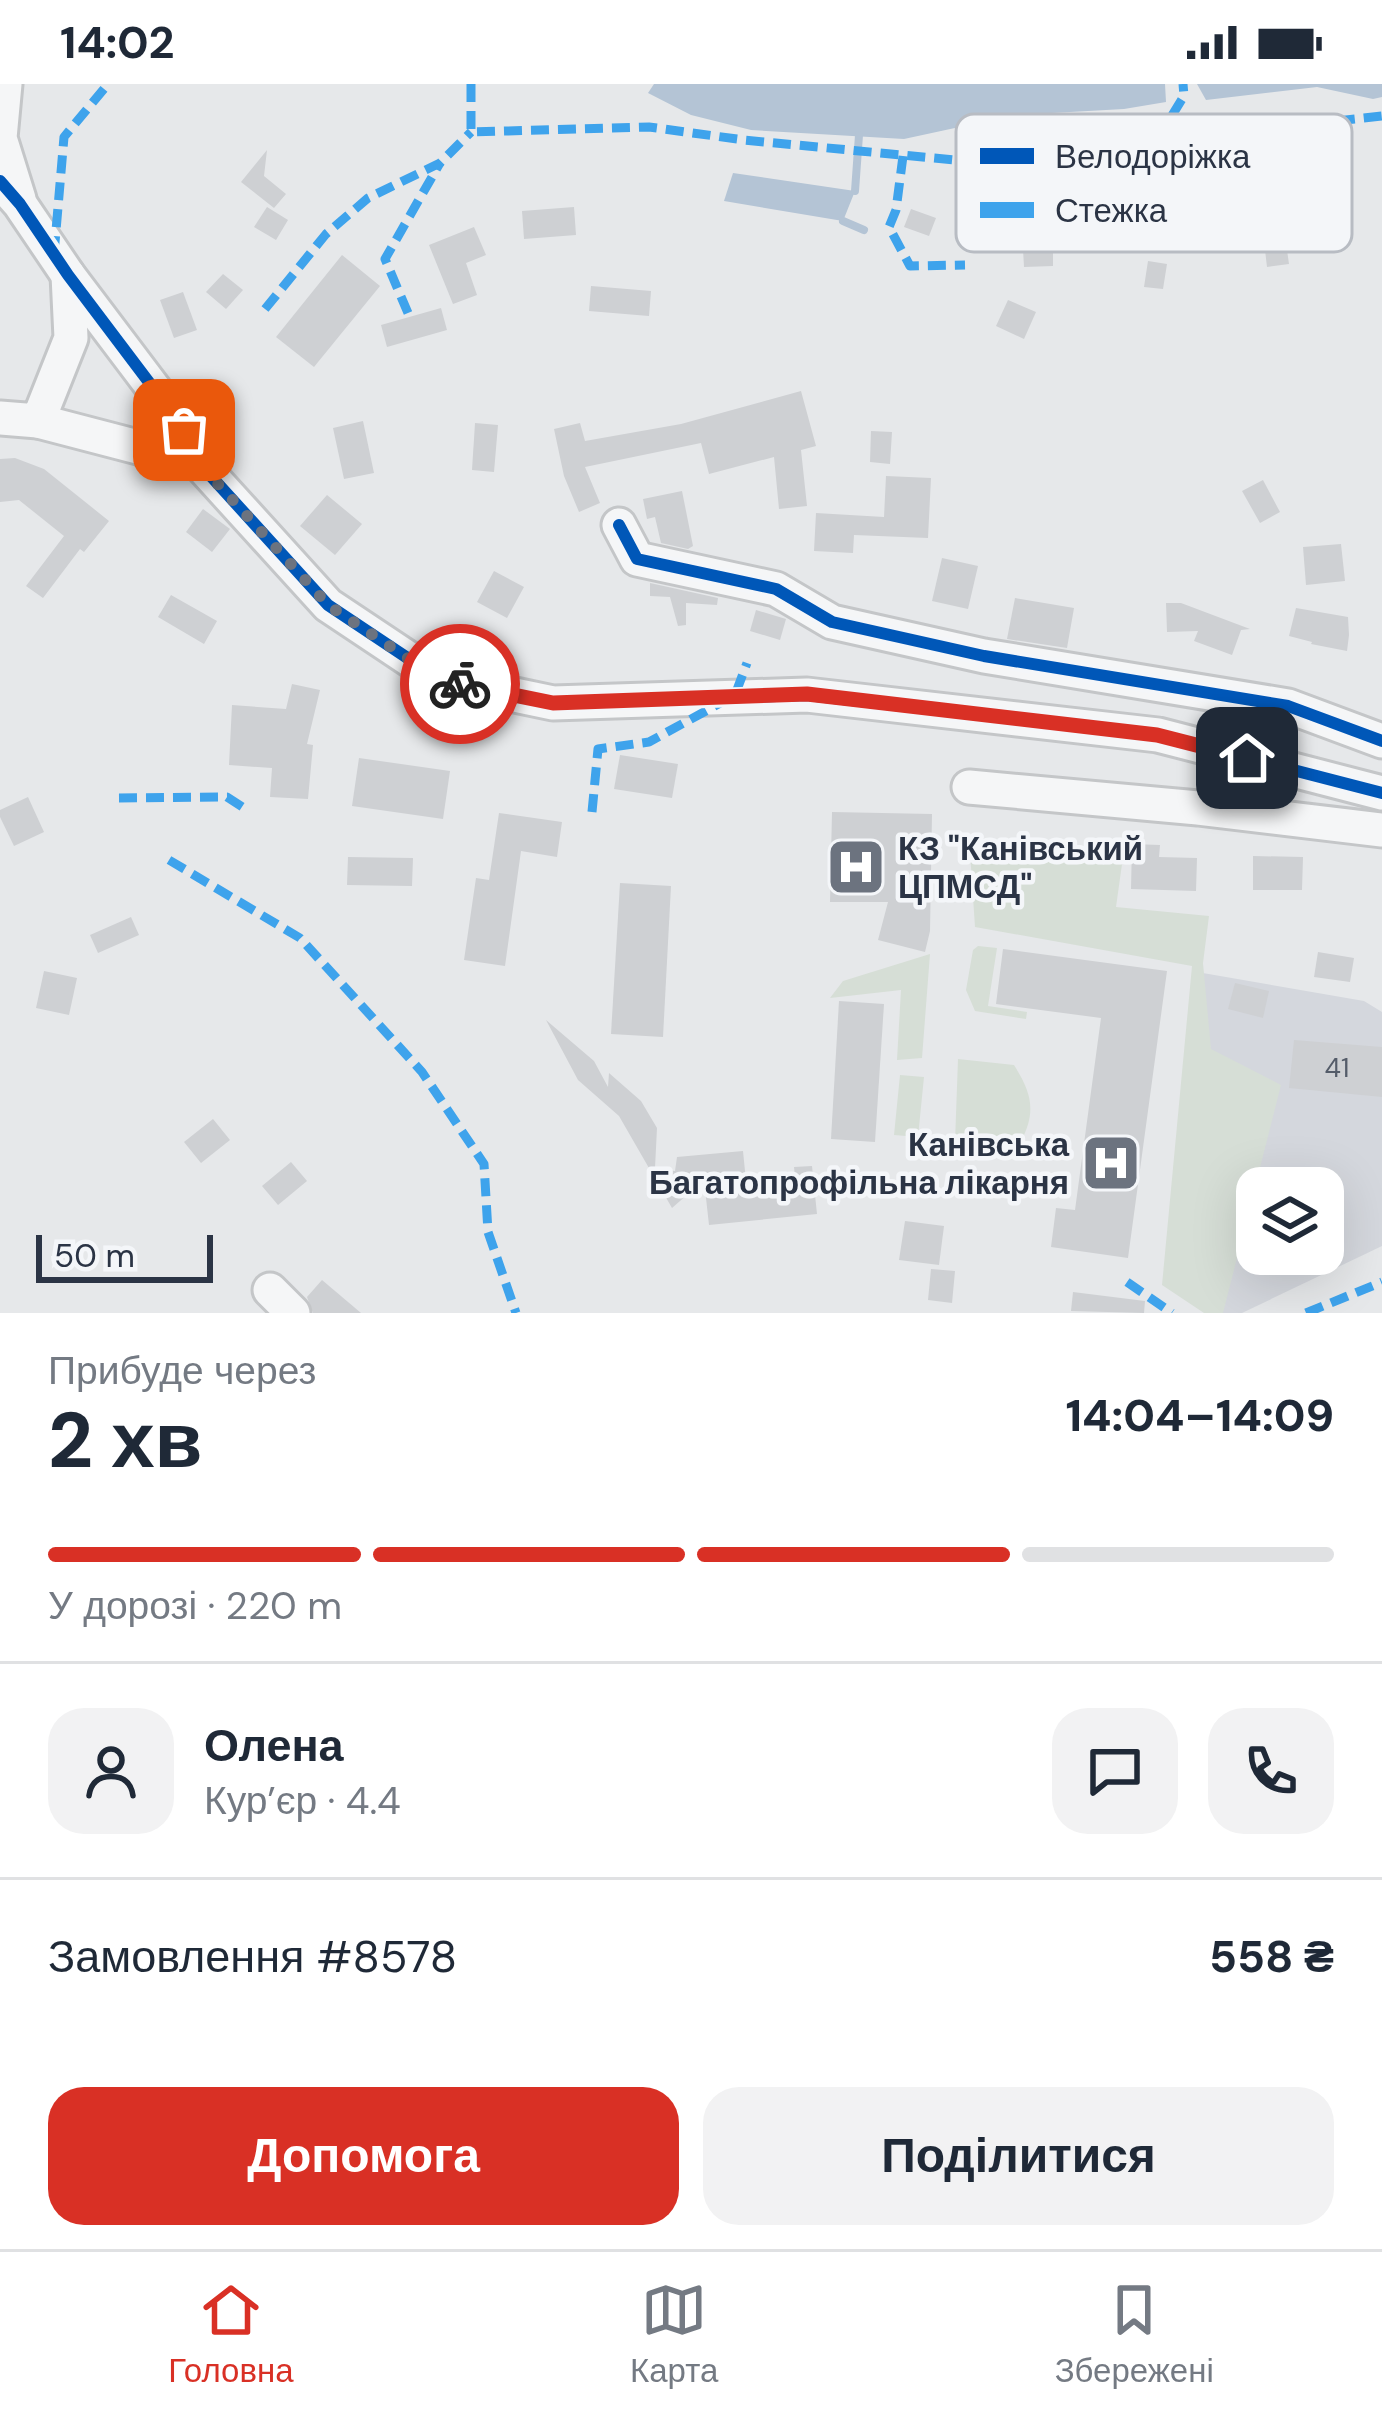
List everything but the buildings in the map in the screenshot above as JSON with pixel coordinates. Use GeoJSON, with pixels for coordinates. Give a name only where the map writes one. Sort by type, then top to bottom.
{"type":"FeatureCollection","features":[{"type":"Feature","properties":{"kind":"street"},"geometry":{"type":"LineString","coordinates":[[5,84],[0,138],[10,192],[184,430],[199,463],[328,605],[439,679],[553,703],[807,694],[1157,735],[1382,793]]}},
{"type":"Feature","properties":{"kind":"street"},"geometry":{"type":"LineString","coordinates":[[38,421],[71,338],[68,275]]}},
{"type":"Feature","properties":{"kind":"street"},"geometry":{"type":"LineString","coordinates":[[0,418],[38,421],[199,463]]}},
{"type":"Feature","properties":{"kind":"street"},"geometry":{"type":"LineString","coordinates":[[619,525],[637,559],[776,590],[832,622],[985,656],[1288,706],[1382,741]]}},
{"type":"Feature","properties":{"kind":"street"},"geometry":{"type":"LineString","coordinates":[[969,788],[1382,830]]}},
{"type":"Feature","properties":{"kind":"shaded area"},"geometry":{"type":"Polygon","coordinates":[[[969,837],[1123,857],[1116,907],[1209,916],[1203,963],[1211,1049],[1281,1085],[1260,1167],[1236,1167],[1236,1262],[1223,1313],[1204,1313],[1162,1285],[1192,966],[975,927],[969,837]]]}},
{"type":"Feature","properties":{"kind":"shaded area"},"geometry":{"type":"Polygon","coordinates":[[[997,948],[988,1006],[1027,1012],[1026,1019],[975,1011],[966,990],[973,950],[997,948]]]}},
{"type":"Feature","properties":{"kind":"shaded area"},"geometry":{"type":"Polygon","coordinates":[[[930,954],[922,1058],[897,1060],[901,990],[830,998],[843,981],[930,954]]]}},
{"type":"Feature","properties":{"kind":"shaded area"},"geometry":{"type":"Polygon","coordinates":[[[1197,972],[1364,1001],[1382,1012],[1382,1246],[1344,1264],[1344,1167],[1236,1167],[1236,1275],[1321,1275],[1242,1313],[1204,1313],[1197,972]]]}},
{"type":"Feature","properties":{"kind":"shaded area"},"geometry":{"type":"Polygon","coordinates":[[[958,1059],[1014,1065],[1030,1102],[1021,1141],[994,1152],[955,1142],[958,1059]]]}},
{"type":"Feature","properties":{"kind":"shaded area"},"geometry":{"type":"Polygon","coordinates":[[[900,1075],[924,1077],[918,1137],[894,1135],[900,1075]]]}},
{"type":"Feature","properties":{"kind":"water"},"geometry":{"type":"Polygon","coordinates":[[[654,84],[1165,84],[1166,102],[1124,109],[956,114],[956,128],[904,139],[751,130],[691,115],[648,93],[654,84]]]}},
{"type":"Feature","properties":{"kind":"water"},"geometry":{"type":"Polygon","coordinates":[[[1197,84],[1382,84],[1382,97],[1317,87],[1206,100],[1197,84]]]}},
{"type":"Feature","properties":{"kind":"water"},"geometry":{"type":"Polygon","coordinates":[[[733,173],[855,191],[843,221],[724,201],[733,173]]]}},
{"type":"Feature","properties":{"kind":"waterway"},"geometry":{"type":"LineString","coordinates":[[855,191],[859,135]]}},
{"type":"Feature","properties":{"kind":"waterway"},"geometry":{"type":"LineString","coordinates":[[843,221],[864,230]]}},
{"type":"Feature","properties":{"kind":"marked path"},"geometry":{"type":"LineString","coordinates":[[54,254],[64,137],[108,84]]}},
{"type":"Feature","properties":{"kind":"marked path"},"geometry":{"type":"LineString","coordinates":[[471,84],[471,132],[649,127],[956,160]]}},
{"type":"Feature","properties":{"kind":"marked path"},"geometry":{"type":"LineString","coordinates":[[1173,114],[1184,96],[1183,84]]}},
{"type":"Feature","properties":{"kind":"marked path"},"geometry":{"type":"LineString","coordinates":[[1352,119],[1382,116]]}},
{"type":"Feature","properties":{"kind":"marked path"},"geometry":{"type":"LineString","coordinates":[[265,309],[326,234],[368,198],[440,163],[471,132]]}},
{"type":"Feature","properties":{"kind":"marked path"},"geometry":{"type":"LineString","coordinates":[[903,156],[889,227],[910,266],[965,265]]}},
{"type":"Feature","properties":{"kind":"marked path"},"geometry":{"type":"LineString","coordinates":[[408,313],[385,259],[440,163]]}},
{"type":"Feature","properties":{"kind":"marked path"},"geometry":{"type":"LineString","coordinates":[[592,812],[598,749],[649,742],[735,695],[747,663]]}},
{"type":"Feature","properties":{"kind":"marked path"},"geometry":{"type":"LineString","coordinates":[[119,798],[227,797],[247,810]]}},
{"type":"Feature","properties":{"kind":"marked path"},"geometry":{"type":"LineString","coordinates":[[169,860],[300,938],[422,1072],[484,1164],[488,1232],[516,1313]]}},
{"type":"Feature","properties":{"kind":"marked path"},"geometry":{"type":"LineString","coordinates":[[1127,1282],[1172,1313]]}},
{"type":"Feature","properties":{"kind":"marked path"},"geometry":{"type":"LineString","coordinates":[[1306,1313],[1382,1282]]}},
{"type":"Feature","properties":{"kind":"cycle path"},"geometry":{"type":"LineString","coordinates":[[0,181],[185,430],[199,463],[328,605],[439,679],[553,703],[807,695],[1158,735],[1382,793]]}},
{"type":"Feature","properties":{"kind":"cycle path"},"geometry":{"type":"LineString","coordinates":[[619,525],[637,559],[776,589],[832,622],[984,656],[1288,706],[1382,741]]}},
{"type":"Feature","properties":{"kind":"way so far"},"geometry":{"type":"LineString","coordinates":[[184,430],[199,463],[328,605],[439,679],[460,684]]}},
{"type":"Feature","properties":{"kind":"place","name":"КЗ \"Канівський ЦПМСД\""},"geometry":{"type":"Point","coordinates":[856,867]}},
{"type":"Feature","properties":{"kind":"place","name":"Канівська Багатопрофільна лікарня"},"geometry":{"type":"Point","coordinates":[1111,1163]}},
{"type":"Feature","properties":{"kind":"route"},"geometry":{"type":"LineString","coordinates":[[460,684],[553,703],[807,694],[1157,735],[1247,758]]}}]}
